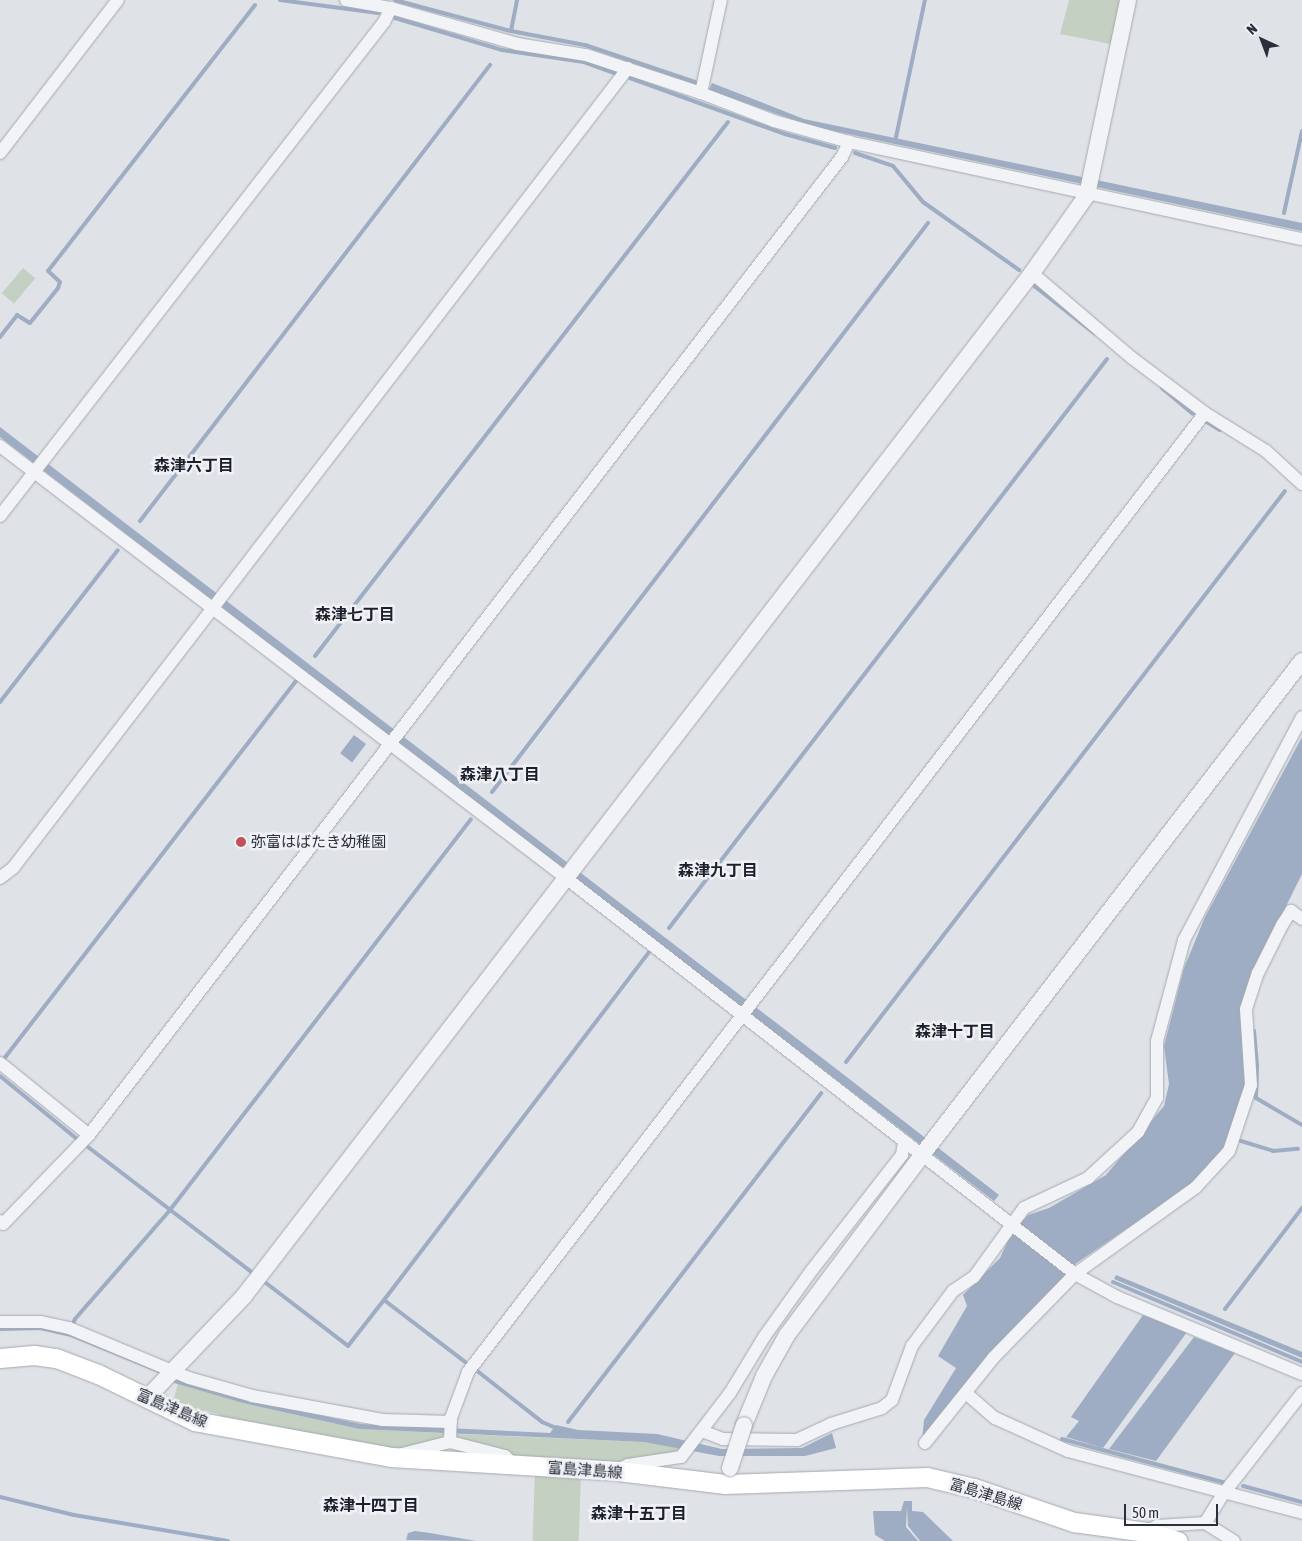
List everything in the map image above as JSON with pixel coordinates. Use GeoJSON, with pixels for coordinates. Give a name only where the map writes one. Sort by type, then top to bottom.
{"type":"FeatureCollection","features":[{"type":"Feature","properties":{"kind":"main road","name":"富島津島線"},"geometry":{"type":"LineString","coordinates":[[0,1358],[34,1355],[56,1358],[98,1374],[195,1422],[391,1458],[727,1476],[927,1477],[974,1488],[1074,1522],[1146,1532],[1178,1541]]}},
{"type":"Feature","properties":{"kind":"street"},"geometry":{"type":"LineString","coordinates":[[0,153],[118,0]]}},
{"type":"Feature","properties":{"kind":"street"},"geometry":{"type":"LineString","coordinates":[[346,0],[391,8],[517,44],[586,55],[701,93],[774,121],[849,142],[1086,195],[1302,239]]}},
{"type":"Feature","properties":{"kind":"street"},"geometry":{"type":"LineString","coordinates":[[701,93],[721,0]]}},
{"type":"Feature","properties":{"kind":"street"},"geometry":{"type":"LineString","coordinates":[[147,1398],[244,1296],[1032,273],[1086,195],[1128,0]]}},
{"type":"Feature","properties":{"kind":"street"},"geometry":{"type":"LineString","coordinates":[[0,516],[384,22],[391,8]]}},
{"type":"Feature","properties":{"kind":"street"},"geometry":{"type":"LineString","coordinates":[[0,878],[13,868],[628,68]]}},
{"type":"Feature","properties":{"kind":"street"},"geometry":{"type":"LineString","coordinates":[[0,1221],[3,1224],[88,1135],[392,738],[842,158],[849,142]]}},
{"type":"Feature","properties":{"kind":"street"},"geometry":{"type":"LineString","coordinates":[[1032,273],[1132,358],[1205,413],[1266,451],[1302,484]]}},
{"type":"Feature","properties":{"kind":"street"},"geometry":{"type":"LineString","coordinates":[[391,1458],[450,1431],[468,1372],[1205,413]]}},
{"type":"Feature","properties":{"kind":"street"},"geometry":{"type":"LineString","coordinates":[[0,446],[217,604],[571,872],[746,1009],[904,1142],[927,1149],[1074,1274],[1118,1297],[1302,1374]]}},
{"type":"Feature","properties":{"kind":"street"},"geometry":{"type":"LineString","coordinates":[[727,1476],[744,1425],[764,1376],[787,1335],[927,1149],[1302,661]]}},
{"type":"Feature","properties":{"kind":"street"},"geometry":{"type":"LineString","coordinates":[[698,1435],[723,1439],[797,1440],[831,1424],[882,1408],[892,1400],[912,1346],[953,1290],[974,1277],[995,1251],[1011,1222],[1024,1208],[1088,1178],[1145,1123],[1157,1098],[1158,1034],[1184,940],[1302,717]]}},
{"type":"Feature","properties":{"kind":"street"},"geometry":{"type":"LineString","coordinates":[[925,1443],[993,1358],[1074,1274],[1196,1187],[1228,1151],[1251,1085],[1246,1009],[1258,973],[1282,925],[1292,912],[1302,919]]}},
{"type":"Feature","properties":{"kind":"street"},"geometry":{"type":"LineString","coordinates":[[0,1063],[88,1135]]}},
{"type":"Feature","properties":{"kind":"street"},"geometry":{"type":"LineString","coordinates":[[618,1471],[628,1465],[672,1460],[685,1452],[807,1278],[902,1155],[904,1142]]}},
{"type":"Feature","properties":{"kind":"street"},"geometry":{"type":"LineString","coordinates":[[0,1322],[42,1322],[69,1328],[169,1375],[189,1378],[252,1396],[311,1409],[450,1431],[505,1456],[515,1465]]}},
{"type":"Feature","properties":{"kind":"street"},"geometry":{"type":"LineString","coordinates":[[1205,1523],[1224,1493],[1302,1392]]}},
{"type":"Feature","properties":{"kind":"street"},"geometry":{"type":"LineString","coordinates":[[966,1394],[994,1418],[1068,1451],[1302,1513]]}},
{"type":"Feature","properties":{"kind":"street"},"geometry":{"type":"LineString","coordinates":[[1146,1532],[1157,1526],[1205,1523],[1234,1541]]}},
{"type":"Feature","properties":{"kind":"green space"},"geometry":{"type":"Polygon","coordinates":[[[1069,0],[1122,0],[1111,44],[1060,34],[1069,0]]]}},
{"type":"Feature","properties":{"kind":"green space"},"geometry":{"type":"Polygon","coordinates":[[[23,268],[35,278],[14,304],[2,293],[23,268]]]}},
{"type":"Feature","properties":{"kind":"green space"},"geometry":{"type":"Polygon","coordinates":[[[178,1383],[243,1403],[359,1429],[445,1433],[438,1442],[392,1450],[227,1420],[218,1414],[206,1411],[191,1412],[181,1407],[174,1398],[178,1383]]]}},
{"type":"Feature","properties":{"kind":"green space"},"geometry":{"type":"Polygon","coordinates":[[[455,1434],[644,1442],[677,1446],[679,1449],[675,1454],[611,1465],[530,1460],[457,1440],[455,1434]]]}},
{"type":"Feature","properties":{"kind":"green space"},"geometry":{"type":"Polygon","coordinates":[[[535,1472],[581,1474],[579,1541],[533,1541],[535,1472]]]}},
{"type":"Feature","properties":{"kind":"water"},"geometry":{"type":"Polygon","coordinates":[[[712,83],[804,119],[1302,223],[1302,231],[811,126],[709,90],[712,83]]]}},
{"type":"Feature","properties":{"kind":"water"},"geometry":{"type":"Polygon","coordinates":[[[0,427],[999,1195],[994,1201],[0,437],[0,427]]]}},
{"type":"Feature","properties":{"kind":"water"},"geometry":{"type":"Polygon","coordinates":[[[354,735],[366,744],[352,762],[340,753],[354,735]]]}},
{"type":"Feature","properties":{"kind":"water"},"geometry":{"type":"Polygon","coordinates":[[[1302,737],[1302,874],[1253,973],[1246,1084],[1225,1148],[1194,1183],[1075,1264],[922,1440],[924,1420],[956,1368],[938,1356],[967,1306],[963,1295],[1000,1258],[1012,1232],[1028,1215],[1049,1208],[1106,1175],[1164,1106],[1169,1084],[1164,1046],[1184,968],[1205,917],[1302,737]]]}},
{"type":"Feature","properties":{"kind":"water"},"geometry":{"type":"Polygon","coordinates":[[[1116,1275],[1302,1352],[1302,1358],[1114,1279],[1116,1275]]]}},
{"type":"Feature","properties":{"kind":"water"},"geometry":{"type":"Polygon","coordinates":[[[1143,1315],[1187,1332],[1103,1448],[1066,1437],[1079,1421],[1071,1417],[1143,1315]]]}},
{"type":"Feature","properties":{"kind":"water"},"geometry":{"type":"Polygon","coordinates":[[[19,1325],[60,1329],[264,1403],[361,1424],[550,1433],[556,1425],[578,1430],[657,1434],[722,1449],[802,1448],[832,1433],[836,1448],[805,1456],[719,1456],[644,1442],[359,1429],[243,1403],[171,1382],[161,1374],[71,1337],[40,1330],[0,1331],[0,1326],[19,1325]]]}},
{"type":"Feature","properties":{"kind":"water"},"geometry":{"type":"Polygon","coordinates":[[[1194,1337],[1235,1353],[1156,1461],[1109,1449],[1194,1337]]]}},
{"type":"Feature","properties":{"kind":"water"},"geometry":{"type":"Polygon","coordinates":[[[904,1501],[912,1501],[912,1511],[923,1512],[953,1541],[920,1541],[908,1526],[907,1507],[906,1527],[918,1541],[885,1541],[875,1535],[873,1511],[901,1511],[904,1501]]]}},
{"type":"Feature","properties":{"kind":"water"},"geometry":{"type":"Polygon","coordinates":[[[415,1531],[476,1541],[406,1540],[408,1533],[415,1531]]]}},
{"type":"Feature","properties":{"kind":"waterway"},"geometry":{"type":"LineString","coordinates":[[280,0],[378,13]]}},
{"type":"Feature","properties":{"kind":"waterway"},"geometry":{"type":"LineString","coordinates":[[395,0],[511,31],[585,45],[695,82]]}},
{"type":"Feature","properties":{"kind":"waterway"},"geometry":{"type":"LineString","coordinates":[[511,31],[517,0]]}},
{"type":"Feature","properties":{"kind":"waterway"},"geometry":{"type":"LineString","coordinates":[[895,142],[925,0]]}},
{"type":"Feature","properties":{"kind":"waterway"},"geometry":{"type":"LineString","coordinates":[[0,337],[17,315],[30,323],[58,288],[60,282],[48,271],[255,5]]}},
{"type":"Feature","properties":{"kind":"waterway"},"geometry":{"type":"LineString","coordinates":[[395,18],[502,50],[584,62],[615,73]]}},
{"type":"Feature","properties":{"kind":"waterway"},"geometry":{"type":"LineString","coordinates":[[140,521],[490,65]]}},
{"type":"Feature","properties":{"kind":"waterway"},"geometry":{"type":"LineString","coordinates":[[630,78],[785,134],[835,148]]}},
{"type":"Feature","properties":{"kind":"waterway"},"geometry":{"type":"LineString","coordinates":[[315,656],[728,122]]}},
{"type":"Feature","properties":{"kind":"waterway"},"geometry":{"type":"LineString","coordinates":[[1284,213],[1302,131]]}},
{"type":"Feature","properties":{"kind":"waterway"},"geometry":{"type":"LineString","coordinates":[[855,153],[893,166],[923,202],[1019,270]]}},
{"type":"Feature","properties":{"kind":"waterway"},"geometry":{"type":"LineString","coordinates":[[492,792],[928,223]]}},
{"type":"Feature","properties":{"kind":"waterway"},"geometry":{"type":"LineString","coordinates":[[1033,285],[1094,333]]}},
{"type":"Feature","properties":{"kind":"waterway"},"geometry":{"type":"LineString","coordinates":[[669,928],[1107,359]]}},
{"type":"Feature","properties":{"kind":"waterway"},"geometry":{"type":"LineString","coordinates":[[1162,388],[1193,414]]}},
{"type":"Feature","properties":{"kind":"waterway"},"geometry":{"type":"LineString","coordinates":[[1207,422],[1220,430]]}},
{"type":"Feature","properties":{"kind":"waterway"},"geometry":{"type":"LineString","coordinates":[[846,1062],[1285,491]]}},
{"type":"Feature","properties":{"kind":"waterway"},"geometry":{"type":"LineString","coordinates":[[0,702],[118,550]]}},
{"type":"Feature","properties":{"kind":"waterway"},"geometry":{"type":"LineString","coordinates":[[3,1060],[296,681]]}},
{"type":"Feature","properties":{"kind":"waterway"},"geometry":{"type":"LineString","coordinates":[[73,1324],[75,1319],[170,1210],[471,819]]}},
{"type":"Feature","properties":{"kind":"waterway"},"geometry":{"type":"LineString","coordinates":[[384,1300],[649,952]]}},
{"type":"Feature","properties":{"kind":"waterway"},"geometry":{"type":"LineString","coordinates":[[1254,1031],[1257,1066],[1256,1098],[1302,1125]]}},
{"type":"Feature","properties":{"kind":"waterway"},"geometry":{"type":"LineString","coordinates":[[0,1076],[77,1139]]}},
{"type":"Feature","properties":{"kind":"waterway"},"geometry":{"type":"LineString","coordinates":[[568,1422],[821,1093]]}},
{"type":"Feature","properties":{"kind":"waterway"},"geometry":{"type":"LineString","coordinates":[[1241,1141],[1273,1151],[1298,1149]]}},
{"type":"Feature","properties":{"kind":"waterway"},"geometry":{"type":"LineString","coordinates":[[88,1147],[253,1273]]}},
{"type":"Feature","properties":{"kind":"waterway"},"geometry":{"type":"LineString","coordinates":[[1225,1309],[1302,1208]]}},
{"type":"Feature","properties":{"kind":"waterway"},"geometry":{"type":"LineString","coordinates":[[1113,1282],[1302,1362]]}},
{"type":"Feature","properties":{"kind":"waterway"},"geometry":{"type":"LineString","coordinates":[[266,1283],[348,1346],[384,1300],[465,1362]]}},
{"type":"Feature","properties":{"kind":"waterway"},"geometry":{"type":"LineString","coordinates":[[476,1370],[542,1422],[556,1428]]}},
{"type":"Feature","properties":{"kind":"waterway"},"geometry":{"type":"LineString","coordinates":[[1062,1439],[1223,1482]]}},
{"type":"Feature","properties":{"kind":"waterway"},"geometry":{"type":"LineString","coordinates":[[1243,1486],[1302,1502]]}},
{"type":"Feature","properties":{"kind":"waterway"},"geometry":{"type":"LineString","coordinates":[[0,1497],[74,1515],[228,1541]]}},
{"type":"Feature","properties":{"kind":"place","name":"弥富はばたき幼稚園"},"geometry":{"type":"Point","coordinates":[241,842]}},
{"type":"Feature","properties":{"kind":"district","name":"森津六丁目"},"geometry":{"type":"Point","coordinates":[194,465]}},
{"type":"Feature","properties":{"kind":"district","name":"森津七丁目"},"geometry":{"type":"Point","coordinates":[355,614]}},
{"type":"Feature","properties":{"kind":"district","name":"森津八丁目"},"geometry":{"type":"Point","coordinates":[500,774]}},
{"type":"Feature","properties":{"kind":"district","name":"森津九丁目"},"geometry":{"type":"Point","coordinates":[718,870]}},
{"type":"Feature","properties":{"kind":"district","name":"森津十丁目"},"geometry":{"type":"Point","coordinates":[955,1031]}},
{"type":"Feature","properties":{"kind":"district","name":"森津十四丁目"},"geometry":{"type":"Point","coordinates":[371,1505]}},
{"type":"Feature","properties":{"kind":"district","name":"森津十五丁目"},"geometry":{"type":"Point","coordinates":[639,1513]}}]}
